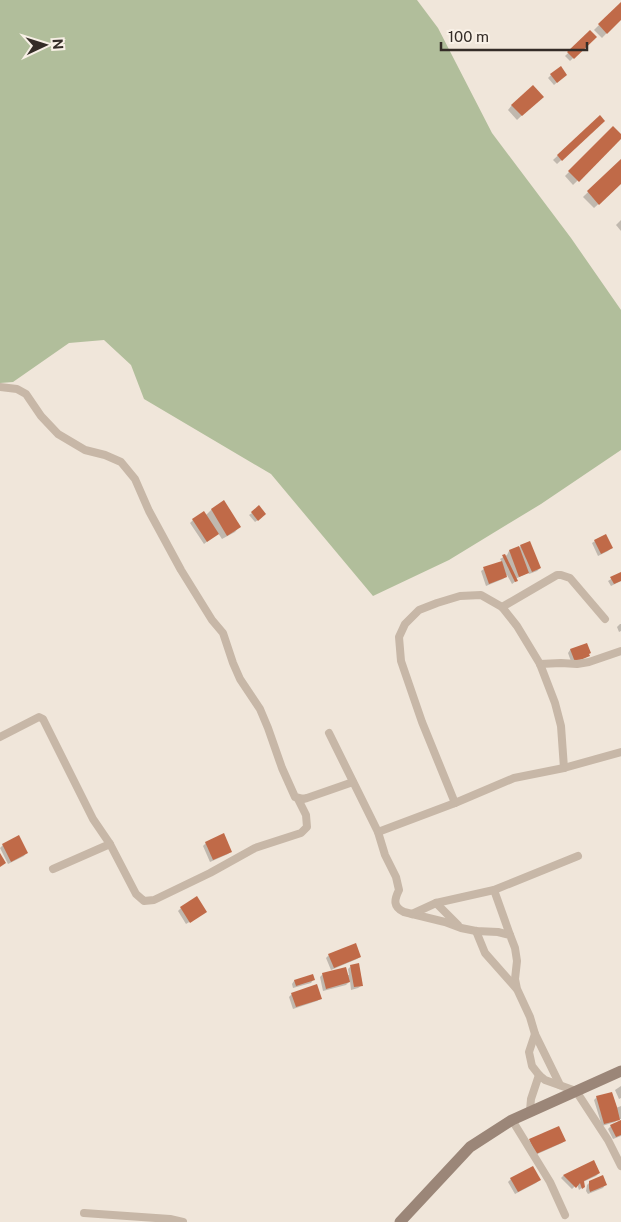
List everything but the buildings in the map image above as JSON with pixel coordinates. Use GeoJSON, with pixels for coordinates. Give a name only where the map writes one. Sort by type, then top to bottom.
{"type":"FeatureCollection","features":[{"type":"Feature","properties":{"kind":"street"},"geometry":{"type":"LineString","coordinates":[[0,388],[17,388],[26,394],[41,416],[58,434],[84,450],[121,462],[135,479],[149,511],[181,570],[212,620],[223,634],[240,679],[260,709],[282,768],[295,797],[298,798],[306,815],[308,827],[301,833],[255,848],[210,874],[154,900],[144,901],[136,894],[110,844],[93,819],[43,719],[39,717],[0,737]]}},
{"type":"Feature","properties":{"kind":"street"},"geometry":{"type":"LineString","coordinates":[[502,608],[557,575],[561,575],[570,578],[605,619]]}},
{"type":"Feature","properties":{"kind":"street"},"geometry":{"type":"LineString","coordinates":[[456,803],[419,713],[401,661],[399,638],[405,624],[419,610],[437,603],[460,596],[482,595],[502,608],[517,626],[540,664],[555,703],[561,726],[564,768]]}},
{"type":"Feature","properties":{"kind":"street"},"geometry":{"type":"LineString","coordinates":[[540,664],[577,664],[621,651]]}},
{"type":"Feature","properties":{"kind":"street"},"geometry":{"type":"LineString","coordinates":[[329,732],[378,832],[385,854],[396,877],[399,890],[395,898],[399,910],[446,922],[461,928],[510,935]]}},
{"type":"Feature","properties":{"kind":"street"},"geometry":{"type":"LineString","coordinates":[[378,832],[456,803],[514,778],[564,768],[621,752]]}},
{"type":"Feature","properties":{"kind":"street"},"geometry":{"type":"LineString","coordinates":[[298,798],[307,798],[354,782]]}},
{"type":"Feature","properties":{"kind":"street"},"geometry":{"type":"LineString","coordinates":[[53,869],[110,844]]}},
{"type":"Feature","properties":{"kind":"street"},"geometry":{"type":"LineString","coordinates":[[412,914],[436,903],[494,890],[578,856]]}},
{"type":"Feature","properties":{"kind":"street"},"geometry":{"type":"LineString","coordinates":[[494,890],[515,948],[517,961],[515,979],[517,989],[530,1017],[535,1034],[560,1085]]}},
{"type":"Feature","properties":{"kind":"street"},"geometry":{"type":"LineString","coordinates":[[436,903],[461,928]]}},
{"type":"Feature","properties":{"kind":"street"},"geometry":{"type":"LineString","coordinates":[[476,931],[485,953],[517,989]]}},
{"type":"Feature","properties":{"kind":"street"},"geometry":{"type":"LineString","coordinates":[[535,1034],[529,1052],[532,1066],[538,1075],[545,1080],[576,1091],[608,1140],[621,1166]]}},
{"type":"Feature","properties":{"kind":"street"},"geometry":{"type":"LineString","coordinates":[[400,1222],[470,1147],[512,1120],[621,1071]]}},
{"type":"Feature","properties":{"kind":"street"},"geometry":{"type":"LineString","coordinates":[[530,1111],[531,1099],[538,1075]]}},
{"type":"Feature","properties":{"kind":"street"},"geometry":{"type":"LineString","coordinates":[[512,1120],[550,1182],[565,1214]]}},
{"type":"Feature","properties":{"kind":"street"},"geometry":{"type":"LineString","coordinates":[[84,1213],[183,1222]]}},
{"type":"Feature","properties":{"kind":"green space"},"geometry":{"type":"Polygon","coordinates":[[[0,0],[417,0],[438,28],[492,133],[571,238],[621,310],[621,450],[541,504],[449,560],[373,596],[271,474],[144,399],[131,365],[104,340],[69,343],[13,382],[0,383],[0,0]]]}}]}
